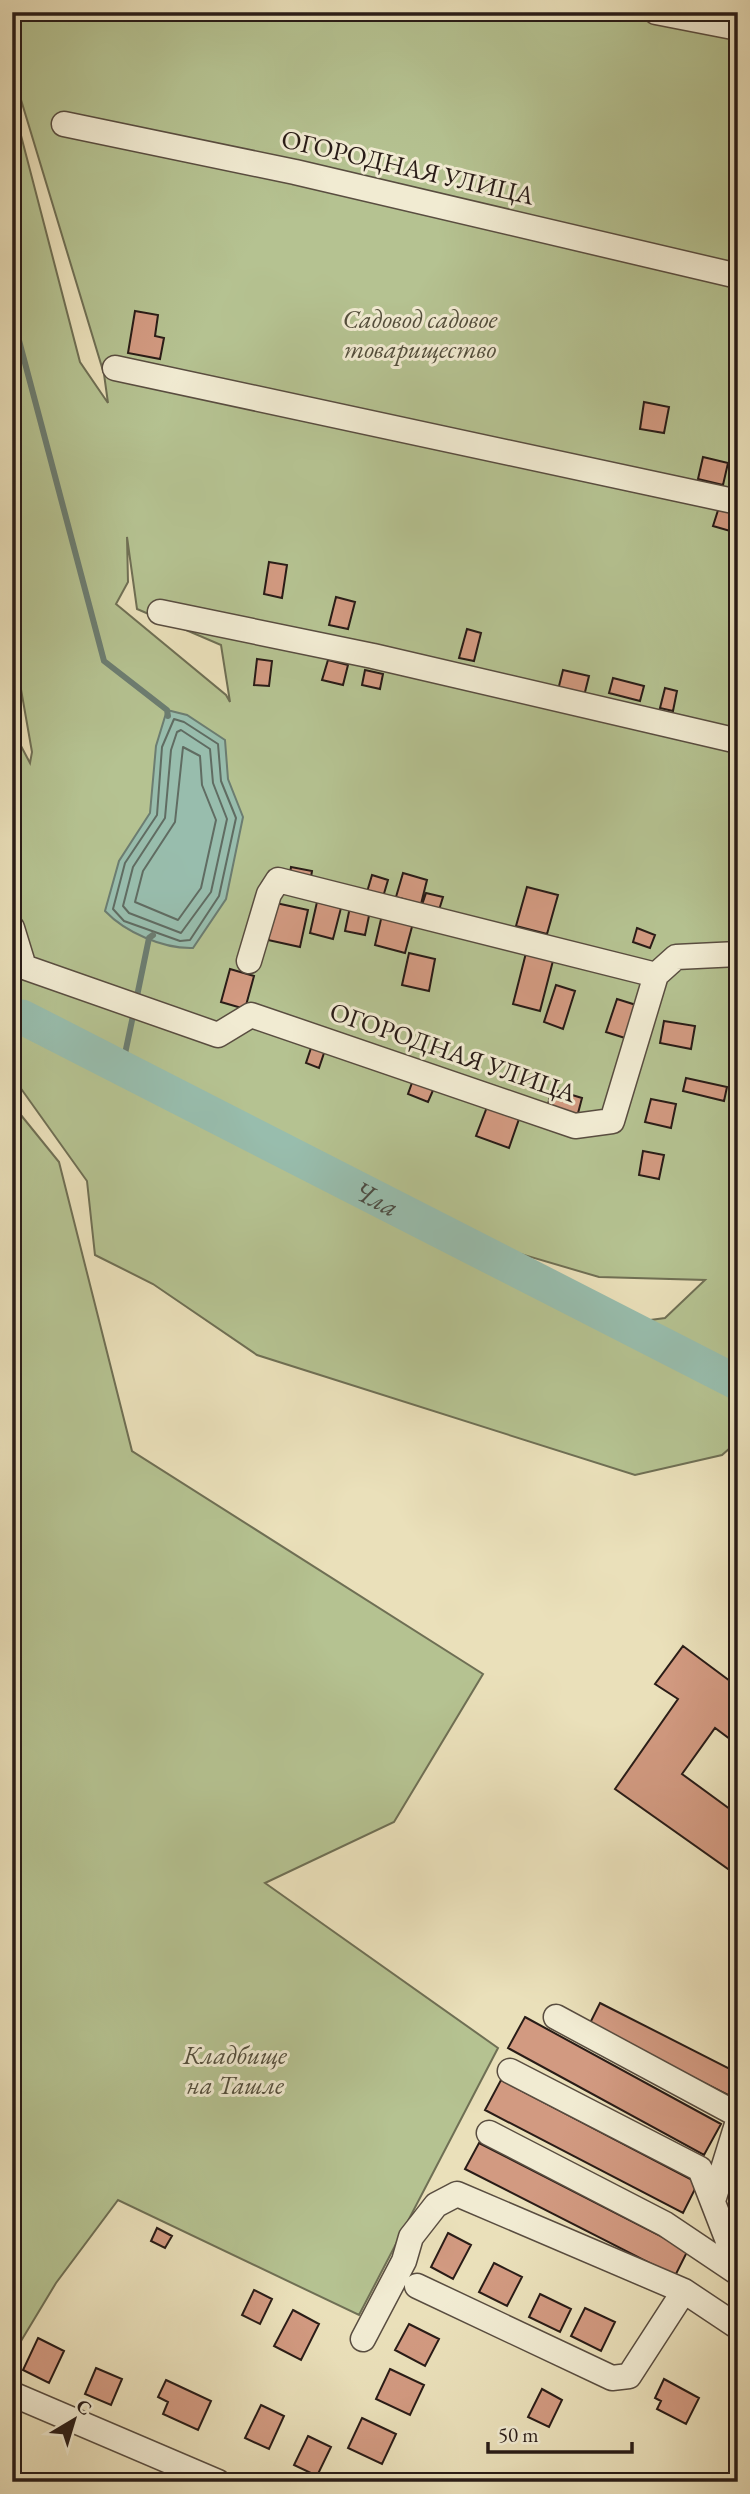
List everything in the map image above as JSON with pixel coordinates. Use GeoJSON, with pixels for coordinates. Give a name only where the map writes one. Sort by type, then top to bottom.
{"type":"FeatureCollection","features":[{"type":"Feature","properties":{"kind":"street"},"geometry":{"type":"LineString","coordinates":[[656,12],[738,28]]}},
{"type":"Feature","properties":{"kind":"street","name":"ОГОРОДНАЯ УЛИЦА"},"geometry":{"type":"LineString","coordinates":[[64,124],[295,172],[738,276]]}},
{"type":"Feature","properties":{"kind":"street"},"geometry":{"type":"LineString","coordinates":[[115,368],[738,502]]}},
{"type":"Feature","properties":{"kind":"street"},"geometry":{"type":"LineString","coordinates":[[160,612],[373,656],[738,741]]}},
{"type":"Feature","properties":{"kind":"street"},"geometry":{"type":"LineString","coordinates":[[248,961],[269,894],[278,880],[656,975],[676,957],[738,954]]}},
{"type":"Feature","properties":{"kind":"street","name":"ОГОРОДНАЯ УЛИЦА"},"geometry":{"type":"LineString","coordinates":[[12,928],[24,967],[218,1035],[251,1015],[575,1126],[612,1121],[656,975]]}},
{"type":"Feature","properties":{"kind":"street"},"geometry":{"type":"LineString","coordinates":[[556,2017],[738,2115]]}},
{"type":"Feature","properties":{"kind":"street"},"geometry":{"type":"LineString","coordinates":[[510,2071],[700,2169],[738,2267]]}},
{"type":"Feature","properties":{"kind":"street"},"geometry":{"type":"LineString","coordinates":[[713,2201],[738,2121]]}},
{"type":"Feature","properties":{"kind":"street"},"geometry":{"type":"LineString","coordinates":[[489,2133],[665,2224],[738,2273]]}},
{"type":"Feature","properties":{"kind":"street"},"geometry":{"type":"LineString","coordinates":[[363,2339],[404,2261],[411,2237],[436,2205],[457,2194],[684,2291],[738,2327]]}},
{"type":"Feature","properties":{"kind":"street"},"geometry":{"type":"LineString","coordinates":[[404,2261],[418,2286]]}},
{"type":"Feature","properties":{"kind":"street"},"geometry":{"type":"LineString","coordinates":[[383,2297],[398,2288],[418,2286],[612,2378],[629,2376],[684,2291]]}},
{"type":"Feature","properties":{"kind":"street"},"geometry":{"type":"LineString","coordinates":[[12,2393],[218,2482]]}},
{"type":"Feature","properties":{"kind":"green space","name":"Садовод садовое товарищество"},"geometry":{"type":"Polygon","coordinates":[[[12,12],[738,12],[738,1009],[734,1251],[738,1249],[738,1441],[722,1455],[635,1475],[257,1355],[153,1284],[95,1255],[87,1181],[12,1076],[12,729],[30,763],[32,752],[12,638],[12,101],[80,362],[108,403],[104,374],[12,70],[12,12]],[[127,537],[128,582],[116,604],[226,695],[230,702],[221,645],[137,609],[127,537]],[[507,1250],[615,1303],[628,1323],[665,1318],[705,1280],[599,1277],[507,1250]]]}},
{"type":"Feature","properties":{"kind":"green space","name":"Кладбище на Ташле"},"geometry":{"type":"Polygon","coordinates":[[[12,1104],[59,1162],[132,1451],[483,1674],[394,1822],[265,1883],[498,2048],[359,2315],[118,2200],[56,2283],[12,2356],[12,1104]]]}},
{"type":"Feature","properties":{"kind":"water"},"geometry":{"type":"Polygon","coordinates":[[[167,710],[187,715],[225,740],[228,779],[243,817],[226,899],[193,948],[169,946],[145,938],[123,926],[105,911],[119,861],[150,813],[156,746],[167,710]]]}},
{"type":"Feature","properties":{"kind":"building"},"geometry":{"type":"Polygon","coordinates":[[[135,311],[158,315],[155,336],[164,338],[160,359],[128,353],[135,311]]]}},
{"type":"Feature","properties":{"kind":"building"},"geometry":{"type":"Polygon","coordinates":[[[644,402],[669,407],[664,433],[640,429],[644,402]]]}},
{"type":"Feature","properties":{"kind":"building"},"geometry":{"type":"Polygon","coordinates":[[[703,457],[728,463],[723,485],[698,479],[703,457]]]}},
{"type":"Feature","properties":{"kind":"building"},"geometry":{"type":"Polygon","coordinates":[[[720,504],[738,509],[737,533],[713,526],[720,504]]]}},
{"type":"Feature","properties":{"kind":"building"},"geometry":{"type":"Polygon","coordinates":[[[269,562],[287,565],[282,598],[264,594],[269,562]]]}},
{"type":"Feature","properties":{"kind":"building"},"geometry":{"type":"Polygon","coordinates":[[[336,597],[355,602],[348,629],[329,625],[336,597]]]}},
{"type":"Feature","properties":{"kind":"building"},"geometry":{"type":"Polygon","coordinates":[[[467,629],[481,633],[474,661],[459,658],[467,629]]]}},
{"type":"Feature","properties":{"kind":"building"},"geometry":{"type":"Polygon","coordinates":[[[257,659],[272,661],[269,686],[254,685],[257,659]]]}},
{"type":"Feature","properties":{"kind":"building"},"geometry":{"type":"Polygon","coordinates":[[[328,660],[348,665],[343,685],[322,680],[328,660]]]}},
{"type":"Feature","properties":{"kind":"building"},"geometry":{"type":"Polygon","coordinates":[[[365,670],[383,674],[380,689],[362,685],[365,670]]]}},
{"type":"Feature","properties":{"kind":"building"},"geometry":{"type":"Polygon","coordinates":[[[563,670],[589,676],[584,696],[558,690],[563,670]]]}},
{"type":"Feature","properties":{"kind":"building"},"geometry":{"type":"Polygon","coordinates":[[[613,678],[644,686],[640,701],[609,693],[613,678]]]}},
{"type":"Feature","properties":{"kind":"building"},"geometry":{"type":"Polygon","coordinates":[[[665,688],[677,691],[673,711],[660,708],[665,688]]]}},
{"type":"Feature","properties":{"kind":"building"},"geometry":{"type":"Polygon","coordinates":[[[291,867],[312,871],[310,883],[289,879],[291,867]]]}},
{"type":"Feature","properties":{"kind":"building"},"geometry":{"type":"Polygon","coordinates":[[[403,873],[427,880],[421,904],[396,897],[403,873]]]}},
{"type":"Feature","properties":{"kind":"building"},"geometry":{"type":"Polygon","coordinates":[[[372,875],[388,880],[383,897],[367,892],[372,875]]]}},
{"type":"Feature","properties":{"kind":"building"},"geometry":{"type":"Polygon","coordinates":[[[527,887],[558,895],[547,934],[516,926],[527,887]]]}},
{"type":"Feature","properties":{"kind":"building"},"geometry":{"type":"Polygon","coordinates":[[[426,893],[443,897],[439,910],[422,905],[426,893]]]}},
{"type":"Feature","properties":{"kind":"building"},"geometry":{"type":"Polygon","coordinates":[[[317,902],[341,908],[333,939],[310,933],[317,902]]]}},
{"type":"Feature","properties":{"kind":"building"},"geometry":{"type":"Polygon","coordinates":[[[276,903],[308,910],[300,947],[268,940],[276,903]]]}},
{"type":"Feature","properties":{"kind":"building"},"geometry":{"type":"Polygon","coordinates":[[[350,907],[370,911],[365,935],[345,931],[350,907]]]}},
{"type":"Feature","properties":{"kind":"building"},"geometry":{"type":"Polygon","coordinates":[[[382,915],[413,923],[405,953],[375,945],[382,915]]]}},
{"type":"Feature","properties":{"kind":"building"},"geometry":{"type":"Polygon","coordinates":[[[637,928],[655,935],[650,948],[633,942],[637,928]]]}},
{"type":"Feature","properties":{"kind":"building"},"geometry":{"type":"Polygon","coordinates":[[[527,949],[554,957],[540,1011],[513,1004],[527,949]]]}},
{"type":"Feature","properties":{"kind":"building"},"geometry":{"type":"Polygon","coordinates":[[[409,953],[435,959],[429,991],[402,985],[409,953]]]}},
{"type":"Feature","properties":{"kind":"building"},"geometry":{"type":"Polygon","coordinates":[[[230,969],[254,976],[245,1009],[221,1002],[230,969]]]}},
{"type":"Feature","properties":{"kind":"building"},"geometry":{"type":"Polygon","coordinates":[[[556,985],[575,991],[563,1029],[544,1022],[556,985]]]}},
{"type":"Feature","properties":{"kind":"building"},"geometry":{"type":"Polygon","coordinates":[[[617,999],[636,1005],[625,1038],[606,1032],[617,999]]]}},
{"type":"Feature","properties":{"kind":"building"},"geometry":{"type":"Polygon","coordinates":[[[664,1021],[695,1026],[691,1049],[660,1043],[664,1021]]]}},
{"type":"Feature","properties":{"kind":"building"},"geometry":{"type":"Polygon","coordinates":[[[312,1045],[325,1050],[319,1068],[306,1063],[312,1045]]]}},
{"type":"Feature","properties":{"kind":"building"},"geometry":{"type":"Polygon","coordinates":[[[686,1078],[727,1087],[724,1101],[683,1091],[686,1078]]]}},
{"type":"Feature","properties":{"kind":"building"},"geometry":{"type":"Polygon","coordinates":[[[413,1080],[434,1088],[428,1102],[408,1094],[413,1080]]]}},
{"type":"Feature","properties":{"kind":"building"},"geometry":{"type":"Polygon","coordinates":[[[552,1089],[582,1098],[577,1117],[547,1108],[552,1089]]]}},
{"type":"Feature","properties":{"kind":"building"},"geometry":{"type":"Polygon","coordinates":[[[651,1099],[676,1104],[671,1128],[645,1122],[651,1099]]]}},
{"type":"Feature","properties":{"kind":"building"},"geometry":{"type":"Polygon","coordinates":[[[487,1107],[519,1119],[509,1148],[476,1136],[487,1107]]]}},
{"type":"Feature","properties":{"kind":"building"},"geometry":{"type":"Polygon","coordinates":[[[643,1151],[664,1155],[659,1179],[639,1175],[643,1151]]]}},
{"type":"Feature","properties":{"kind":"building"},"geometry":{"type":"Polygon","coordinates":[[[683,1646],[738,1687],[738,1745],[715,1728],[682,1774],[738,1815],[738,1876],[615,1789],[678,1699],[655,1684],[683,1646]]]}},
{"type":"Feature","properties":{"kind":"building"},"geometry":{"type":"Polygon","coordinates":[[[600,2003],[738,2073],[738,2087],[732,2097],[589,2025],[600,2003]]]}},
{"type":"Feature","properties":{"kind":"building"},"geometry":{"type":"Polygon","coordinates":[[[525,2017],[721,2124],[704,2155],[508,2048],[525,2017]]]}},
{"type":"Feature","properties":{"kind":"building"},"geometry":{"type":"Polygon","coordinates":[[[501,2080],[698,2183],[683,2213],[485,2110],[501,2080]]]}},
{"type":"Feature","properties":{"kind":"building"},"geometry":{"type":"Polygon","coordinates":[[[479,2143],[688,2250],[675,2276],[465,2169],[479,2143]]]}},
{"type":"Feature","properties":{"kind":"building"},"geometry":{"type":"Polygon","coordinates":[[[157,2228],[172,2236],[165,2248],[151,2241],[157,2228]]]}},
{"type":"Feature","properties":{"kind":"building"},"geometry":{"type":"Polygon","coordinates":[[[448,2233],[471,2245],[453,2279],[431,2267],[448,2233]]]}},
{"type":"Feature","properties":{"kind":"building"},"geometry":{"type":"Polygon","coordinates":[[[494,2263],[522,2277],[507,2306],[479,2292],[494,2263]]]}},
{"type":"Feature","properties":{"kind":"building"},"geometry":{"type":"Polygon","coordinates":[[[254,2290],[272,2299],[260,2324],[242,2315],[254,2290]]]}},
{"type":"Feature","properties":{"kind":"building"},"geometry":{"type":"Polygon","coordinates":[[[540,2294],[571,2309],[560,2332],[529,2317],[540,2294]]]}},
{"type":"Feature","properties":{"kind":"building"},"geometry":{"type":"Polygon","coordinates":[[[585,2308],[615,2322],[601,2351],[571,2336],[585,2308]]]}},
{"type":"Feature","properties":{"kind":"building"},"geometry":{"type":"Polygon","coordinates":[[[293,2310],[319,2324],[301,2360],[274,2346],[293,2310]]]}},
{"type":"Feature","properties":{"kind":"building"},"geometry":{"type":"Polygon","coordinates":[[[409,2324],[439,2339],[425,2366],[395,2350],[409,2324]]]}},
{"type":"Feature","properties":{"kind":"building"},"geometry":{"type":"Polygon","coordinates":[[[38,2338],[64,2351],[49,2383],[23,2370],[38,2338]]]}},
{"type":"Feature","properties":{"kind":"building"},"geometry":{"type":"Polygon","coordinates":[[[96,2368],[122,2379],[111,2405],[85,2394],[96,2368]]]}},
{"type":"Feature","properties":{"kind":"building"},"geometry":{"type":"Polygon","coordinates":[[[390,2369],[424,2385],[410,2415],[376,2399],[390,2369]]]}},
{"type":"Feature","properties":{"kind":"building"},"geometry":{"type":"Polygon","coordinates":[[[664,2379],[699,2398],[686,2424],[657,2409],[661,2401],[655,2398],[664,2379]]]}},
{"type":"Feature","properties":{"kind":"building"},"geometry":{"type":"Polygon","coordinates":[[[166,2380],[211,2401],[198,2430],[163,2414],[168,2402],[158,2397],[166,2380]]]}},
{"type":"Feature","properties":{"kind":"building"},"geometry":{"type":"Polygon","coordinates":[[[542,2389],[562,2400],[549,2427],[528,2417],[542,2389]]]}},
{"type":"Feature","properties":{"kind":"building"},"geometry":{"type":"Polygon","coordinates":[[[261,2405],[284,2416],[269,2449],[245,2438],[261,2405]]]}},
{"type":"Feature","properties":{"kind":"building"},"geometry":{"type":"Polygon","coordinates":[[[362,2418],[396,2434],[382,2464],[348,2448],[362,2418]]]}},
{"type":"Feature","properties":{"kind":"building"},"geometry":{"type":"Polygon","coordinates":[[[738,2428],[738,2450],[730,2447],[738,2428]]]}},
{"type":"Feature","properties":{"kind":"building"},"geometry":{"type":"Polygon","coordinates":[[[308,2436],[331,2447],[317,2476],[294,2465],[308,2436]]]}},
{"type":"Feature","properties":{"kind":"waterway"},"geometry":{"type":"LineString","coordinates":[[12,314],[104,661],[167,710],[168,716]]}},
{"type":"Feature","properties":{"kind":"waterway"},"geometry":{"type":"LineString","coordinates":[[136,1001],[149,938],[153,935]]}},
{"type":"Feature","properties":{"kind":"waterway"},"geometry":{"type":"LineString","coordinates":[[122,1068],[134,1011]]}},
{"type":"Feature","properties":{"kind":"waterway","name":"Чла"},"geometry":{"type":"LineString","coordinates":[[12,1017],[22,1017],[738,1383]]}}]}
